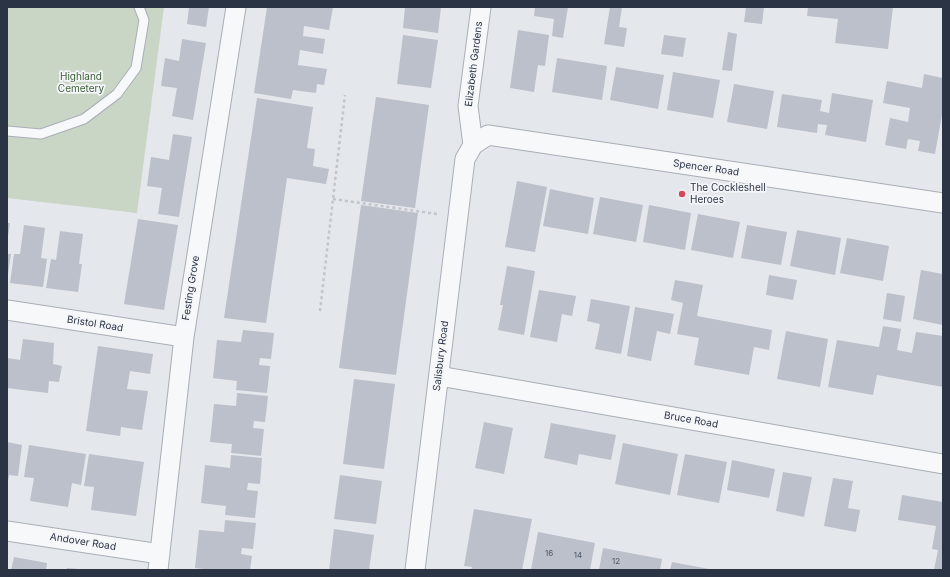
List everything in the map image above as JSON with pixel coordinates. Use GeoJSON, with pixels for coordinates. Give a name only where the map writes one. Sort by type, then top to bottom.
{"type":"FeatureCollection","features":[{"type":"Feature","properties":{"kind":"street","name":"Festing Grove"},"geometry":{"type":"LineString","coordinates":[[159,562],[184,337],[236,7]]}},
{"type":"Feature","properties":{"kind":"street","name":"Elizabeth Gardens"},"geometry":{"type":"LineString","coordinates":[[472,145],[468,106],[481,7]]}},
{"type":"Feature","properties":{"kind":"street","name":"Spencer Road"},"geometry":{"type":"LineString","coordinates":[[472,145],[488,135],[943,202]]}},
{"type":"Feature","properties":{"kind":"street","name":"Salisbury Road"},"geometry":{"type":"LineString","coordinates":[[415,570],[465,159],[472,145]]}},
{"type":"Feature","properties":{"kind":"street","name":"Bristol Road"},"geometry":{"type":"LineString","coordinates":[[7,310],[184,337]]}},
{"type":"Feature","properties":{"kind":"street","name":"Bruce Road"},"geometry":{"type":"LineString","coordinates":[[439,376],[943,464]]}},
{"type":"Feature","properties":{"kind":"street","name":"Andover Road"},"geometry":{"type":"LineString","coordinates":[[7,531],[159,562]]}},
{"type":"Feature","properties":{"kind":"lane"},"geometry":{"type":"LineString","coordinates":[[7,131],[41,134],[84,119],[117,94],[136,68],[144,20],[139,7]]}},
{"type":"Feature","properties":{"kind":"path"},"geometry":{"type":"LineString","coordinates":[[320,311],[345,95]]}},
{"type":"Feature","properties":{"kind":"path"},"geometry":{"type":"LineString","coordinates":[[333,199],[458,217]]}},
{"type":"Feature","properties":{"kind":"green space","name":"Highland Cemetery"},"geometry":{"type":"Polygon","coordinates":[[[7,7],[164,7],[137,213],[7,198],[7,7]]]}},
{"type":"Feature","properties":{"kind":"building"},"geometry":{"type":"Polygon","coordinates":[[[189,7],[209,7],[206,27],[187,24],[189,7]]]}},
{"type":"Feature","properties":{"kind":"building"},"geometry":{"type":"Polygon","coordinates":[[[267,7],[333,7],[329,30],[304,26],[303,36],[325,39],[323,54],[300,50],[298,65],[327,69],[324,85],[317,84],[316,93],[293,90],[291,99],[254,93],[267,7]]]}},
{"type":"Feature","properties":{"kind":"building"},"geometry":{"type":"Polygon","coordinates":[[[405,7],[441,7],[438,33],[403,28],[405,7]]]}},
{"type":"Feature","properties":{"kind":"building"},"geometry":{"type":"Polygon","coordinates":[[[535,7],[568,7],[563,38],[552,36],[554,19],[534,16],[535,7]]]}},
{"type":"Feature","properties":{"kind":"building"},"geometry":{"type":"Polygon","coordinates":[[[610,7],[622,7],[619,27],[627,28],[624,47],[604,44],[610,7]]]}},
{"type":"Feature","properties":{"kind":"building"},"geometry":{"type":"Polygon","coordinates":[[[746,7],[764,7],[762,24],[744,22],[746,7]]]}},
{"type":"Feature","properties":{"kind":"building"},"geometry":{"type":"Polygon","coordinates":[[[808,7],[893,7],[888,49],[835,43],[838,19],[807,16],[808,7]]]}},
{"type":"Feature","properties":{"kind":"building"},"geometry":{"type":"Polygon","coordinates":[[[518,30],[549,35],[545,66],[538,65],[534,92],[510,88],[518,30]]]}},
{"type":"Feature","properties":{"kind":"building"},"geometry":{"type":"Polygon","coordinates":[[[728,32],[737,34],[732,71],[722,70],[728,32]]]}},
{"type":"Feature","properties":{"kind":"building"},"geometry":{"type":"Polygon","coordinates":[[[403,35],[438,40],[431,88],[397,84],[403,35]]]}},
{"type":"Feature","properties":{"kind":"building"},"geometry":{"type":"Polygon","coordinates":[[[664,35],[686,38],[683,57],[661,54],[664,35]]]}},
{"type":"Feature","properties":{"kind":"building"},"geometry":{"type":"Polygon","coordinates":[[[182,39],[206,43],[193,120],[172,116],[177,88],[161,86],[165,58],[179,61],[182,39]]]}},
{"type":"Feature","properties":{"kind":"building"},"geometry":{"type":"Polygon","coordinates":[[[557,58],[607,66],[602,100],[552,92],[557,58]]]}},
{"type":"Feature","properties":{"kind":"building"},"geometry":{"type":"Polygon","coordinates":[[[616,67],[664,75],[658,109],[610,100],[616,67]]]}},
{"type":"Feature","properties":{"kind":"building"},"geometry":{"type":"Polygon","coordinates":[[[673,72],[720,80],[713,118],[667,110],[673,72]]]}},
{"type":"Feature","properties":{"kind":"building"},"geometry":{"type":"Polygon","coordinates":[[[924,74],[943,78],[943,109],[935,154],[918,151],[920,141],[908,139],[906,149],[885,145],[890,118],[908,122],[910,108],[883,103],[887,81],[922,88],[924,74]]]}},
{"type":"Feature","properties":{"kind":"building"},"geometry":{"type":"Polygon","coordinates":[[[734,84],[774,91],[767,129],[727,122],[734,84]]]}},
{"type":"Feature","properties":{"kind":"building"},"geometry":{"type":"Polygon","coordinates":[[[832,93],[873,100],[866,142],[825,135],[827,125],[818,124],[817,133],[777,127],[782,94],[822,100],[820,111],[829,113],[832,93]]]}},
{"type":"Feature","properties":{"kind":"building"},"geometry":{"type":"Polygon","coordinates":[[[376,97],[429,105],[415,208],[361,201],[376,97]]]}},
{"type":"Feature","properties":{"kind":"building"},"geometry":{"type":"Polygon","coordinates":[[[257,98],[313,107],[307,148],[315,149],[313,166],[329,169],[326,184],[287,178],[266,323],[224,318],[257,98]]]}},
{"type":"Feature","properties":{"kind":"building"},"geometry":{"type":"Polygon","coordinates":[[[173,134],[192,137],[179,217],[158,214],[162,188],[147,186],[151,157],[169,160],[173,134]]]}},
{"type":"Feature","properties":{"kind":"building"},"geometry":{"type":"Polygon","coordinates":[[[517,181],[547,187],[535,252],[505,247],[517,181]]]}},
{"type":"Feature","properties":{"kind":"building"},"geometry":{"type":"Polygon","coordinates":[[[550,189],[594,198],[588,234],[543,226],[550,189]]]}},
{"type":"Feature","properties":{"kind":"building"},"geometry":{"type":"Polygon","coordinates":[[[600,197],[643,205],[636,242],[593,234],[600,197]]]}},
{"type":"Feature","properties":{"kind":"building"},"geometry":{"type":"Polygon","coordinates":[[[361,205],[418,213],[396,375],[339,368],[361,205]]]}},
{"type":"Feature","properties":{"kind":"building"},"geometry":{"type":"Polygon","coordinates":[[[649,205],[691,213],[685,250],[643,242],[649,205]]]}},
{"type":"Feature","properties":{"kind":"building"},"geometry":{"type":"Polygon","coordinates":[[[698,214],[740,222],[733,258],[691,250],[698,214]]]}},
{"type":"Feature","properties":{"kind":"building"},"geometry":{"type":"Polygon","coordinates":[[[138,219],[178,225],[164,310],[124,304],[138,219]]]}},
{"type":"Feature","properties":{"kind":"building"},"geometry":{"type":"Polygon","coordinates":[[[7,223],[10,223],[8,236],[7,236],[7,223]]]}},
{"type":"Feature","properties":{"kind":"building"},"geometry":{"type":"Polygon","coordinates":[[[24,225],[45,228],[41,258],[47,259],[43,287],[10,283],[14,254],[20,254],[24,225]]]}},
{"type":"Feature","properties":{"kind":"building"},"geometry":{"type":"Polygon","coordinates":[[[747,225],[787,232],[781,265],[741,258],[747,225]]]}},
{"type":"Feature","properties":{"kind":"building"},"geometry":{"type":"Polygon","coordinates":[[[797,230],[841,238],[835,275],[790,266],[797,230]]]}},
{"type":"Feature","properties":{"kind":"building"},"geometry":{"type":"Polygon","coordinates":[[[60,231],[83,234],[79,264],[82,264],[78,292],[46,288],[51,259],[56,260],[60,231]]]}},
{"type":"Feature","properties":{"kind":"building"},"geometry":{"type":"Polygon","coordinates":[[[847,238],[889,246],[883,281],[840,273],[847,238]]]}},
{"type":"Feature","properties":{"kind":"building"},"geometry":{"type":"Polygon","coordinates":[[[7,254],[11,254],[8,274],[7,274],[7,254]]]}},
{"type":"Feature","properties":{"kind":"building"},"geometry":{"type":"Polygon","coordinates":[[[507,266],[535,271],[524,335],[498,330],[503,305],[500,305],[507,266]]]}},
{"type":"Feature","properties":{"kind":"building"},"geometry":{"type":"Polygon","coordinates":[[[921,270],[943,274],[943,325],[913,319],[921,270]]]}},
{"type":"Feature","properties":{"kind":"building"},"geometry":{"type":"Polygon","coordinates":[[[769,275],[797,280],[793,300],[766,295],[769,275]]]}},
{"type":"Feature","properties":{"kind":"building"},"geometry":{"type":"Polygon","coordinates":[[[675,280],[703,285],[697,316],[772,330],[769,350],[754,347],[749,375],[694,365],[699,338],[677,334],[683,303],[671,300],[675,280]]]}},
{"type":"Feature","properties":{"kind":"building"},"geometry":{"type":"Polygon","coordinates":[[[539,290],[576,296],[572,316],[562,314],[557,342],[530,337],[539,290]]]}},
{"type":"Feature","properties":{"kind":"building"},"geometry":{"type":"Polygon","coordinates":[[[887,293],[905,296],[901,322],[883,319],[887,293]]]}},
{"type":"Feature","properties":{"kind":"building"},"geometry":{"type":"Polygon","coordinates":[[[591,299],[630,306],[621,354],[595,349],[600,324],[587,321],[591,299]]]}},
{"type":"Feature","properties":{"kind":"building"},"geometry":{"type":"Polygon","coordinates":[[[635,307],[674,314],[670,334],[657,331],[651,361],[627,356],[635,307]]]}},
{"type":"Feature","properties":{"kind":"building"},"geometry":{"type":"Polygon","coordinates":[[[883,326],[901,329],[897,350],[912,353],[916,332],[943,336],[943,387],[877,375],[873,395],[828,387],[837,340],[879,347],[883,326]]]}},
{"type":"Feature","properties":{"kind":"building"},"geometry":{"type":"Polygon","coordinates":[[[243,330],[274,333],[271,359],[260,358],[259,365],[270,366],[267,393],[236,390],[237,381],[213,378],[217,340],[241,342],[243,330]]]}},
{"type":"Feature","properties":{"kind":"building"},"geometry":{"type":"Polygon","coordinates":[[[786,331],[828,339],[820,387],[777,379],[786,331]]]}},
{"type":"Feature","properties":{"kind":"building"},"geometry":{"type":"Polygon","coordinates":[[[23,339],[54,343],[53,364],[62,366],[59,382],[49,381],[48,393],[7,388],[7,358],[20,360],[23,339]]]}},
{"type":"Feature","properties":{"kind":"building"},"geometry":{"type":"Polygon","coordinates":[[[98,346],[153,354],[150,374],[130,371],[127,389],[148,391],[142,430],[121,427],[120,436],[86,431],[98,346]]]}},
{"type":"Feature","properties":{"kind":"building"},"geometry":{"type":"Polygon","coordinates":[[[354,379],[395,384],[384,469],[343,464],[354,379]]]}},
{"type":"Feature","properties":{"kind":"building"},"geometry":{"type":"Polygon","coordinates":[[[237,393],[268,396],[265,422],[254,421],[253,428],[264,429],[261,456],[231,453],[232,444],[210,442],[214,404],[236,406],[237,393]]]}},
{"type":"Feature","properties":{"kind":"building"},"geometry":{"type":"Polygon","coordinates":[[[484,422],[513,428],[504,474],[475,468],[484,422]]]}},
{"type":"Feature","properties":{"kind":"building"},"geometry":{"type":"Polygon","coordinates":[[[551,423],[616,435],[611,460],[579,454],[577,465],[544,458],[551,423]]]}},
{"type":"Feature","properties":{"kind":"building"},"geometry":{"type":"Polygon","coordinates":[[[7,442],[22,445],[18,476],[9,475],[8,481],[7,442]]]}},
{"type":"Feature","properties":{"kind":"building"},"geometry":{"type":"Polygon","coordinates":[[[623,443],[678,454],[670,495],[615,484],[623,443]]]}},
{"type":"Feature","properties":{"kind":"building"},"geometry":{"type":"Polygon","coordinates":[[[29,445],[86,454],[81,485],[72,483],[68,507],[30,501],[34,478],[24,477],[29,445]]]}},
{"type":"Feature","properties":{"kind":"building"},"geometry":{"type":"Polygon","coordinates":[[[89,454],[144,462],[136,516],[91,510],[94,487],[84,486],[89,454]]]}},
{"type":"Feature","properties":{"kind":"building"},"geometry":{"type":"Polygon","coordinates":[[[685,454],[727,462],[719,503],[677,495],[685,454]]]}},
{"type":"Feature","properties":{"kind":"building"},"geometry":{"type":"Polygon","coordinates":[[[231,455],[262,458],[260,484],[248,483],[247,490],[258,491],[255,518],[225,515],[226,506],[201,503],[205,465],[230,468],[231,455]]]}},
{"type":"Feature","properties":{"kind":"building"},"geometry":{"type":"Polygon","coordinates":[[[732,460],[775,469],[769,498],[727,490],[732,460]]]}},
{"type":"Feature","properties":{"kind":"building"},"geometry":{"type":"Polygon","coordinates":[[[783,472],[812,477],[804,517],[776,511],[783,472]]]}},
{"type":"Feature","properties":{"kind":"building"},"geometry":{"type":"Polygon","coordinates":[[[340,475],[382,481],[376,524],[334,519],[340,475]]]}},
{"type":"Feature","properties":{"kind":"building"},"geometry":{"type":"Polygon","coordinates":[[[833,478],[853,481],[848,508],[860,510],[856,532],[824,526],[833,478]]]}},
{"type":"Feature","properties":{"kind":"building"},"geometry":{"type":"Polygon","coordinates":[[[902,495],[943,502],[943,570],[934,570],[938,550],[932,549],[936,526],[898,520],[902,495]]]}},
{"type":"Feature","properties":{"kind":"building"},"geometry":{"type":"Polygon","coordinates":[[[474,509],[532,519],[522,570],[471,570],[472,567],[464,566],[474,509]]]}},
{"type":"Feature","properties":{"kind":"building"},"geometry":{"type":"Polygon","coordinates":[[[225,520],[256,523],[253,549],[242,548],[241,554],[252,556],[250,570],[214,570],[195,568],[199,530],[224,532],[225,520]]]}},
{"type":"Feature","properties":{"kind":"building"},"geometry":{"type":"Polygon","coordinates":[[[334,529],[374,535],[369,570],[329,570],[334,529]]]}},
{"type":"Feature","properties":{"kind":"building"},"geometry":{"type":"Polygon","coordinates":[[[538,532],[595,543],[590,570],[531,570],[538,532]]]}},
{"type":"Feature","properties":{"kind":"building"},"geometry":{"type":"Polygon","coordinates":[[[603,548],[662,559],[660,570],[599,570],[603,548]]]}},
{"type":"Feature","properties":{"kind":"building"},"geometry":{"type":"Polygon","coordinates":[[[14,557],[47,563],[46,570],[11,570],[14,557]]]}},
{"type":"Feature","properties":{"kind":"building"},"geometry":{"type":"Polygon","coordinates":[[[672,562],[709,569],[709,570],[670,570],[672,562]]]}},
{"type":"Feature","properties":{"kind":"building"},"geometry":{"type":"Polygon","coordinates":[[[67,568],[79,569],[79,570],[67,570],[67,568]]]}},
{"type":"Feature","properties":{"kind":"place","name":"The Cockleshell Heroes"},"geometry":{"type":"Point","coordinates":[682,194]}}]}
